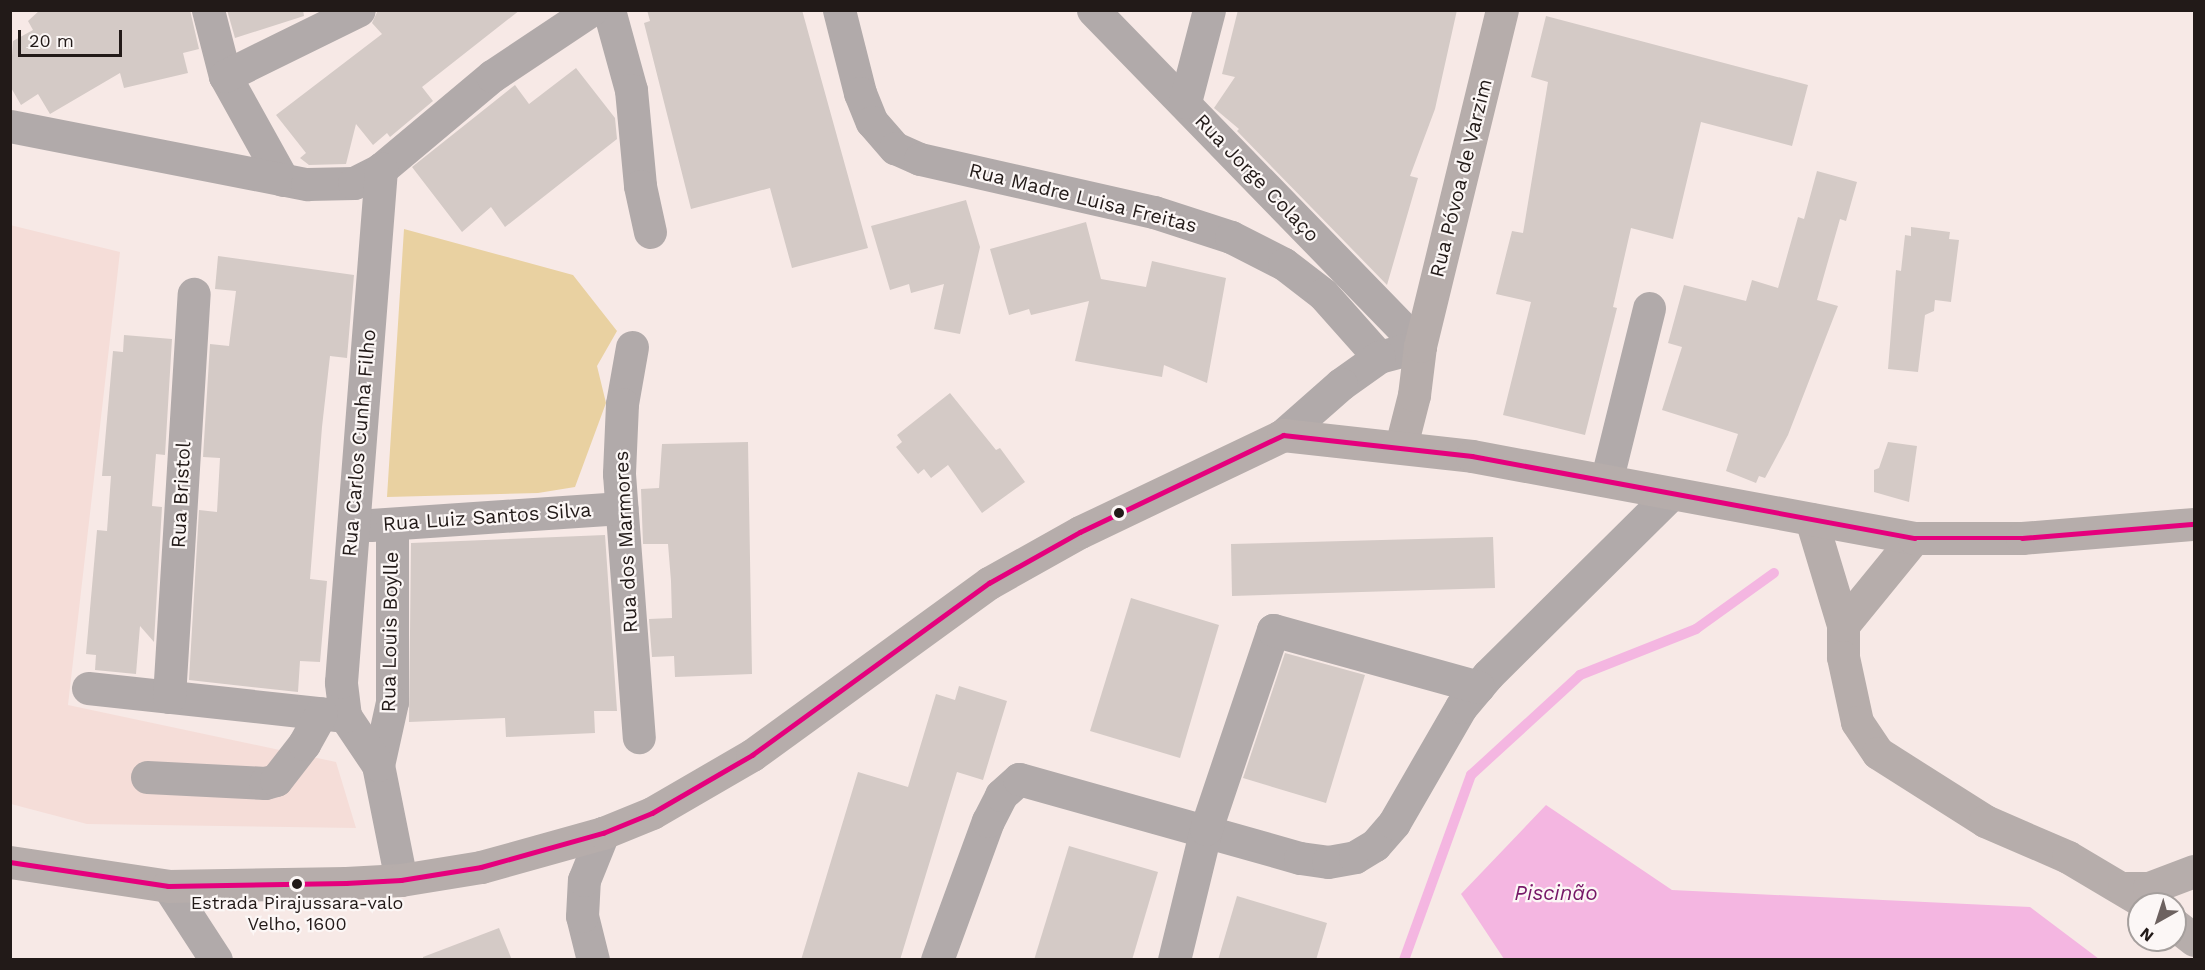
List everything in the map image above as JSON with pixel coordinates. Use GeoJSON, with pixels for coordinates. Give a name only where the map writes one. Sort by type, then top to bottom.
{"type":"FeatureCollection","features":[{"type":"Feature","properties":{"kind":"main road","name":"Rua Póvoa de Varzim"},"geometry":{"type":"LineString","coordinates":[[1401,446],[1414,395],[1420,346],[1502,10]]}},
{"type":"Feature","properties":{"kind":"main road"},"geometry":{"type":"LineString","coordinates":[[10,862],[168,886],[401,880],[481,867],[603,833],[662,808],[752,755],[989,583],[1080,532],[1283,435],[1401,446],[1607,478],[1671,494],[1914,538],[2022,538],[2194,524]]}},
{"type":"Feature","properties":{"kind":"main road"},"geometry":{"type":"LineString","coordinates":[[1811,519],[1843,625],[1843,657],[1857,722],[1878,753],[1985,821],[2068,857],[2128,892]]}},
{"type":"Feature","properties":{"kind":"main road"},"geometry":{"type":"LineString","coordinates":[[1843,625],[1914,538]]}},
{"type":"Feature","properties":{"kind":"main road"},"geometry":{"type":"LineString","coordinates":[[2142,892],[2194,872]]}},
{"type":"Feature","properties":{"kind":"street"},"geometry":{"type":"LineString","coordinates":[[208,10],[225,76],[284,180]]}},
{"type":"Feature","properties":{"kind":"street"},"geometry":{"type":"LineString","coordinates":[[225,76],[358,10]]}},
{"type":"Feature","properties":{"kind":"street"},"geometry":{"type":"LineString","coordinates":[[10,126],[284,180],[331,186],[354,183],[381,169],[492,76],[591,10]]}},
{"type":"Feature","properties":{"kind":"street"},"geometry":{"type":"LineString","coordinates":[[609,10],[631,90],[640,186],[650,232]]}},
{"type":"Feature","properties":{"kind":"street","name":"Rua Madre Luisa Freitas"},"geometry":{"type":"LineString","coordinates":[[839,10],[860,93],[872,122],[896,148],[920,159],[1154,212],[1230,237],[1284,264],[1323,294],[1379,357]]}},
{"type":"Feature","properties":{"kind":"street","name":"Rua Jorge Colaço"},"geometry":{"type":"LineString","coordinates":[[1093,10],[1420,346]]}},
{"type":"Feature","properties":{"kind":"street"},"geometry":{"type":"LineString","coordinates":[[1185,102],[1209,10]]}},
{"type":"Feature","properties":{"kind":"street","name":"Rua Carlos Cunha Filho"},"geometry":{"type":"LineString","coordinates":[[333,715],[341,682],[344,615],[381,169]]}},
{"type":"Feature","properties":{"kind":"street","name":"Rua Bristol"},"geometry":{"type":"LineString","coordinates":[[169,697],[194,294]]}},
{"type":"Feature","properties":{"kind":"street"},"geometry":{"type":"LineString","coordinates":[[1607,478],[1649,308]]}},
{"type":"Feature","properties":{"kind":"street"},"geometry":{"type":"LineString","coordinates":[[1283,435],[1341,384],[1379,357],[1420,346]]}},
{"type":"Feature","properties":{"kind":"street","name":"Rua dos Marmores"},"geometry":{"type":"LineString","coordinates":[[632,347],[619,445],[621,508],[639,737]]}},
{"type":"Feature","properties":{"kind":"street"},"geometry":{"type":"LineString","coordinates":[[937,960],[988,821],[1001,795],[1019,779],[1206,829],[1300,858],[1328,862],[1355,857],[1375,845],[1394,822],[1438,743],[1478,687],[1671,494]]}},
{"type":"Feature","properties":{"kind":"street","name":"Rua Luiz Santos Silva"},"geometry":{"type":"LineString","coordinates":[[353,524],[392,526],[621,508]]}},
{"type":"Feature","properties":{"kind":"street","name":"Rua Louis Boylle"},"geometry":{"type":"LineString","coordinates":[[392,526],[392,702],[378,765],[401,880]]}},
{"type":"Feature","properties":{"kind":"street"},"geometry":{"type":"LineString","coordinates":[[1174,960],[1206,829],[1273,630],[1478,687]]}},
{"type":"Feature","properties":{"kind":"street"},"geometry":{"type":"LineString","coordinates":[[88,688],[333,715],[378,765]]}},
{"type":"Feature","properties":{"kind":"street"},"geometry":{"type":"LineString","coordinates":[[147,777],[265,783],[276,780],[304,744],[333,715]]}},
{"type":"Feature","properties":{"kind":"street"},"geometry":{"type":"LineString","coordinates":[[592,960],[582,916],[584,880],[603,833]]}},
{"type":"Feature","properties":{"kind":"street"},"geometry":{"type":"LineString","coordinates":[[168,886],[216,960]]}},
{"type":"Feature","properties":{"kind":"shaded area"},"geometry":{"type":"Polygon","coordinates":[[[10,225],[120,252],[68,705],[336,762],[356,828],[87,824],[11,804],[10,225]]]}},
{"type":"Feature","properties":{"kind":"shaded area"},"geometry":{"type":"Polygon","coordinates":[[[404,229],[573,275],[617,331],[597,366],[606,403],[575,487],[538,493],[387,497],[404,229]]]}},
{"type":"Feature","properties":{"kind":"water","name":"Piscinão"},"geometry":{"type":"Polygon","coordinates":[[[1546,805],[1672,890],[2030,907],[2099,959],[1504,959],[1461,894],[1546,805]]]}},
{"type":"Feature","properties":{"kind":"building"},"geometry":{"type":"Polygon","coordinates":[[[40,10],[190,10],[199,49],[183,53],[188,73],[124,88],[120,73],[50,114],[38,94],[21,105],[10,86],[13,41],[33,30],[28,21],[40,10]]]}},
{"type":"Feature","properties":{"kind":"building"},"geometry":{"type":"Polygon","coordinates":[[[227,10],[303,10],[304,16],[235,38],[227,10]]]}},
{"type":"Feature","properties":{"kind":"building"},"geometry":{"type":"Polygon","coordinates":[[[378,10],[520,10],[422,87],[433,101],[390,137],[387,133],[373,145],[356,124],[346,164],[309,165],[300,158],[306,153],[276,115],[382,34],[372,23],[378,10]]]}},
{"type":"Feature","properties":{"kind":"building"},"geometry":{"type":"Polygon","coordinates":[[[647,10],[802,10],[868,248],[792,268],[770,188],[691,209],[644,23],[650,21],[647,10]]]}},
{"type":"Feature","properties":{"kind":"building"},"geometry":{"type":"Polygon","coordinates":[[[1238,10],[1457,10],[1435,109],[1410,176],[1418,178],[1387,285],[1237,131],[1239,129],[1214,108],[1235,77],[1222,74],[1238,10]]]}},
{"type":"Feature","properties":{"kind":"building"},"geometry":{"type":"Polygon","coordinates":[[[1546,16],[1808,85],[1792,146],[1701,122],[1673,239],[1631,228],[1613,307],[1617,308],[1585,435],[1503,415],[1531,302],[1496,294],[1512,231],[1523,233],[1548,82],[1531,77],[1546,16]]]}},
{"type":"Feature","properties":{"kind":"building"},"geometry":{"type":"Polygon","coordinates":[[[576,68],[615,118],[617,139],[505,227],[491,207],[462,232],[412,167],[515,85],[529,104],[576,68]]]}},
{"type":"Feature","properties":{"kind":"building"},"geometry":{"type":"Polygon","coordinates":[[[1817,171],[1857,182],[1846,221],[1840,219],[1817,300],[1838,306],[1788,435],[1765,478],[1759,476],[1756,483],[1726,471],[1738,434],[1662,410],[1682,347],[1668,343],[1684,285],[1746,301],[1752,280],[1778,288],[1798,217],[1804,219],[1817,171]]]}},
{"type":"Feature","properties":{"kind":"building"},"geometry":{"type":"Polygon","coordinates":[[[966,200],[980,247],[960,334],[934,329],[944,284],[911,293],[909,284],[890,290],[871,226],[966,200]]]}},
{"type":"Feature","properties":{"kind":"building"},"geometry":{"type":"Polygon","coordinates":[[[1086,222],[1101,279],[1146,287],[1152,261],[1226,278],[1207,383],[1164,365],[1162,377],[1075,361],[1089,301],[1031,315],[1029,309],[1009,315],[990,249],[1086,222]]]}},
{"type":"Feature","properties":{"kind":"building"},"geometry":{"type":"Polygon","coordinates":[[[1911,227],[1950,232],[1949,239],[1959,240],[1951,302],[1935,300],[1934,311],[1925,315],[1918,372],[1888,369],[1896,270],[1901,271],[1905,235],[1911,236],[1911,227]]]}},
{"type":"Feature","properties":{"kind":"building"},"geometry":{"type":"Polygon","coordinates":[[[218,256],[354,275],[347,358],[330,356],[322,427],[310,579],[327,581],[320,662],[300,661],[298,692],[189,680],[199,510],[217,512],[220,458],[203,457],[210,344],[229,346],[236,291],[215,289],[218,256]]]}},
{"type":"Feature","properties":{"kind":"building"},"geometry":{"type":"Polygon","coordinates":[[[124,335],[172,339],[165,455],[156,454],[152,506],[162,507],[154,642],[140,626],[136,674],[95,670],[96,655],[86,654],[97,530],[107,531],[111,476],[102,476],[113,351],[123,352],[124,335]]]}},
{"type":"Feature","properties":{"kind":"building"},"geometry":{"type":"Polygon","coordinates":[[[950,393],[996,450],[1000,448],[1025,482],[982,513],[948,465],[931,478],[924,469],[918,474],[896,447],[902,442],[897,435],[950,393]]]}},
{"type":"Feature","properties":{"kind":"building"},"geometry":{"type":"Polygon","coordinates":[[[748,442],[752,674],[675,677],[674,656],[652,657],[649,619],[672,618],[671,581],[668,544],[643,544],[641,489],[659,488],[662,444],[748,442]]]}},
{"type":"Feature","properties":{"kind":"building"},"geometry":{"type":"Polygon","coordinates":[[[1888,442],[1917,446],[1909,502],[1874,492],[1874,470],[1879,468],[1888,442]]]}},
{"type":"Feature","properties":{"kind":"building"},"geometry":{"type":"Polygon","coordinates":[[[605,535],[617,711],[594,711],[595,733],[506,737],[505,718],[409,722],[411,543],[605,535]]]}},
{"type":"Feature","properties":{"kind":"building"},"geometry":{"type":"Polygon","coordinates":[[[1493,537],[1495,588],[1232,596],[1231,544],[1493,537]]]}},
{"type":"Feature","properties":{"kind":"building"},"geometry":{"type":"Polygon","coordinates":[[[1131,598],[1219,625],[1180,758],[1090,731],[1131,598]]]}},
{"type":"Feature","properties":{"kind":"building"},"geometry":{"type":"Polygon","coordinates":[[[1285,653],[1365,675],[1326,803],[1243,778],[1285,653]]]}},
{"type":"Feature","properties":{"kind":"building"},"geometry":{"type":"Polygon","coordinates":[[[959,686],[1007,701],[983,780],[957,772],[900,960],[801,960],[858,772],[908,787],[936,694],[955,700],[959,686]]]}},
{"type":"Feature","properties":{"kind":"building"},"geometry":{"type":"Polygon","coordinates":[[[1069,846],[1158,872],[1132,960],[1034,960],[1069,846]]]}},
{"type":"Feature","properties":{"kind":"building"},"geometry":{"type":"Polygon","coordinates":[[[1237,896],[1327,923],[1316,960],[1218,960],[1237,896]]]}},
{"type":"Feature","properties":{"kind":"building"},"geometry":{"type":"Polygon","coordinates":[[[499,928],[512,960],[423,960],[423,957],[499,928]]]}},
{"type":"Feature","properties":{"kind":"waterway"},"geometry":{"type":"LineString","coordinates":[[1404,960],[1471,775],[1580,675],[1696,629],[1774,573]]}},
{"type":"Feature","properties":{"kind":"transit line"},"geometry":{"type":"LineString","coordinates":[[10,862],[168,886],[346,883],[401,880],[481,867],[603,833],[652,813],[752,755],[989,583],[1080,532],[1283,435],[1472,456],[1914,538],[2022,538],[2194,524]]}},
{"type":"Feature","properties":{"kind":"place","name":"Estrada Pirajussara-valo Velho, 1600"},"geometry":{"type":"Point","coordinates":[297,884]}}]}
